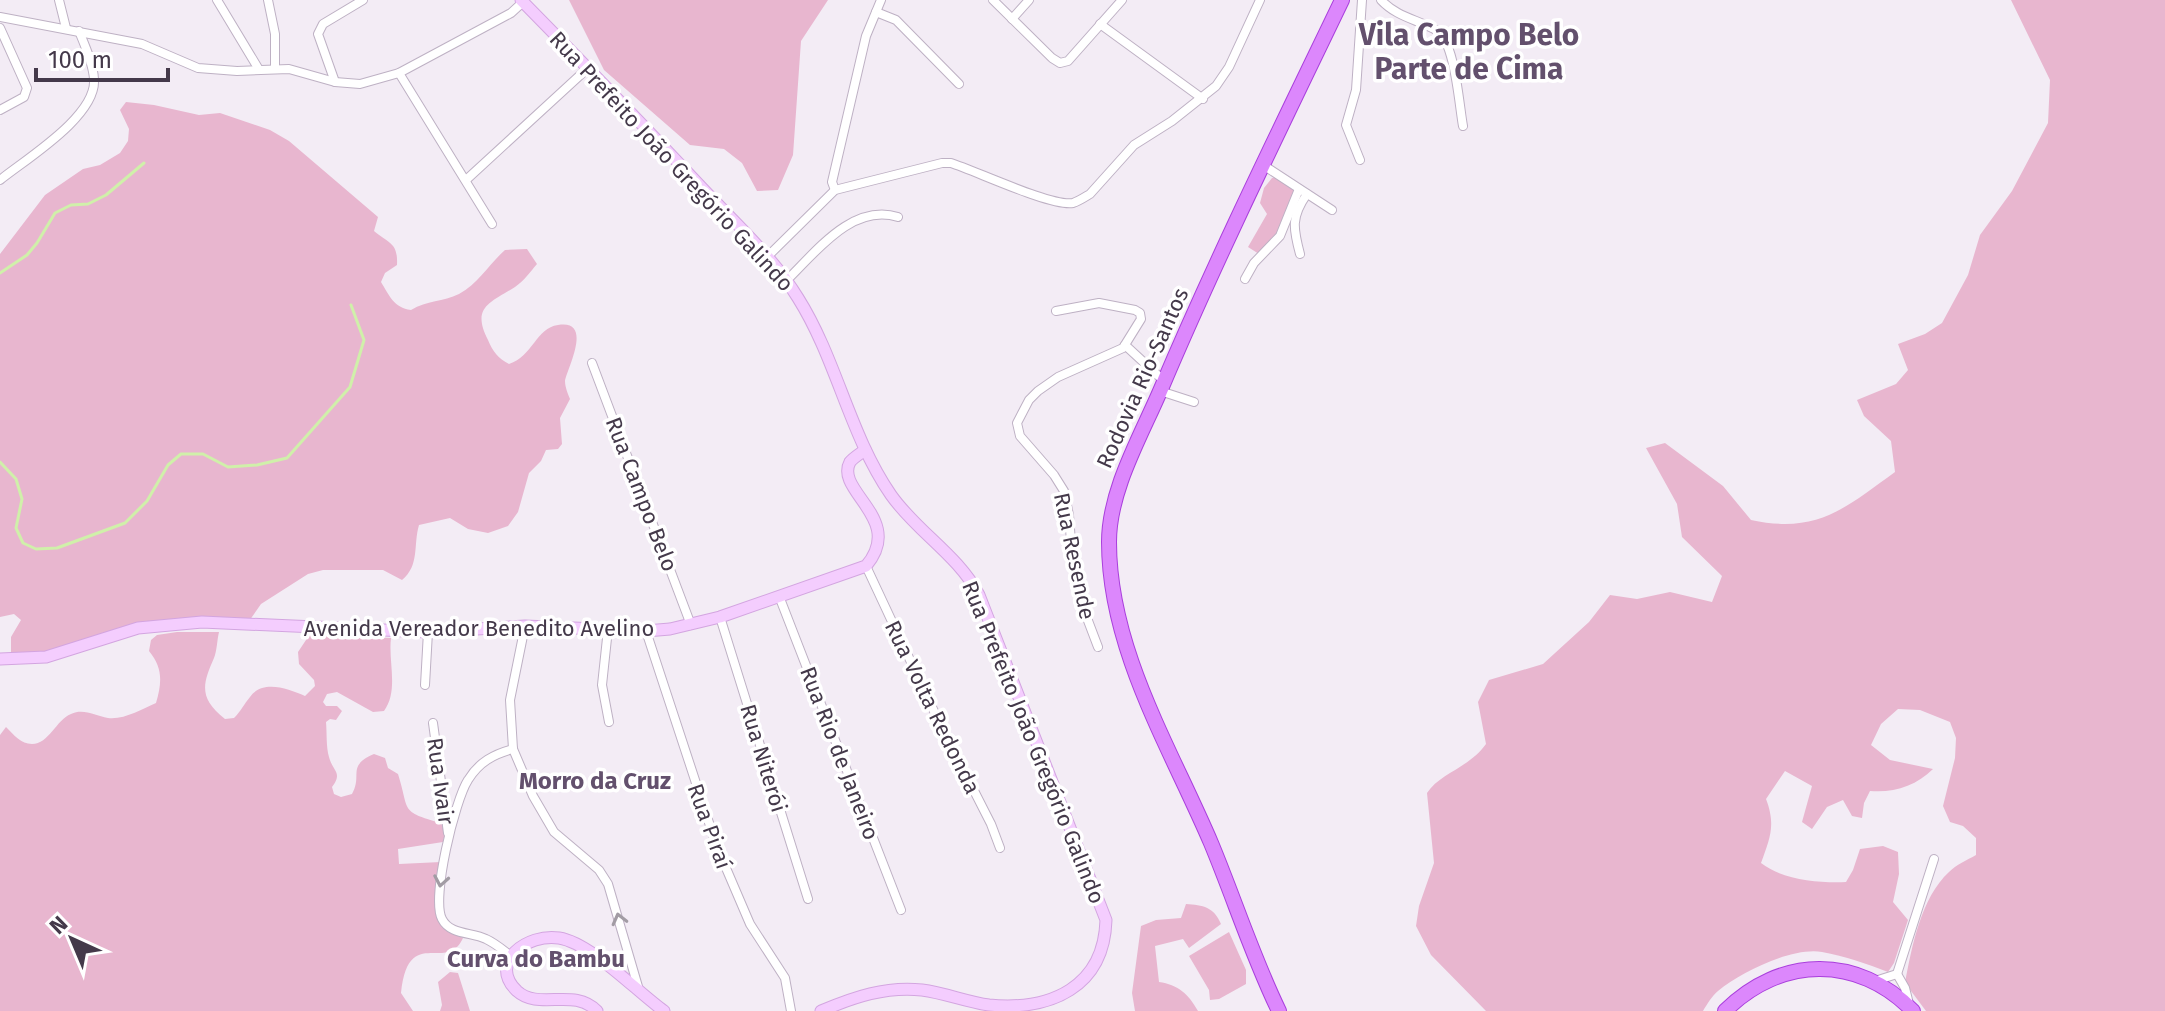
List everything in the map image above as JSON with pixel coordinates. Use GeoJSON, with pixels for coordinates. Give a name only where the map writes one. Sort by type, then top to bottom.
{"type":"FeatureCollection","features":[{"type":"Feature","properties":{"kind":"highway","name":"Rodovia Rio-Santos"},"geometry":{"type":"LineString","coordinates":[[1279,1011],[1122,636],[1111,586],[1109,539],[1120,482],[1263,165],[1342,0]]}},
{"type":"Feature","properties":{"kind":"highway"},"geometry":{"type":"LineString","coordinates":[[1725,1011],[1749,989],[1806,968],[1838,969],[1875,981],[1912,1010]]}},
{"type":"Feature","properties":{"kind":"main road","name":"Rua Prefeito João Gregório Galindo"},"geometry":{"type":"LineString","coordinates":[[522,1],[589,67],[787,280],[828,359],[865,450],[902,508],[960,566],[979,595],[1106,920],[1105,942],[1096,963],[1074,989],[1059,998],[1022,1006],[991,1005],[922,990],[880,990],[853,997],[821,1011]]}},
{"type":"Feature","properties":{"kind":"main road"},"geometry":{"type":"LineString","coordinates":[[865,450],[849,467],[853,484],[880,535],[879,545],[866,566]]}},
{"type":"Feature","properties":{"kind":"main road","name":"Avenida Vereador Benedito Avelino"},"geometry":{"type":"LineString","coordinates":[[0,659],[46,657],[138,628],[202,622],[428,632],[525,626],[646,631],[691,625],[720,617],[866,566]]}},
{"type":"Feature","properties":{"kind":"main road"},"geometry":{"type":"LineString","coordinates":[[597,1011],[576,999],[542,1000],[516,991],[509,980],[507,967],[511,956],[527,941],[543,938],[570,940],[587,949],[664,1011]]}},
{"type":"Feature","properties":{"kind":"street"},"geometry":{"type":"LineString","coordinates":[[59,0],[66,28]]}},
{"type":"Feature","properties":{"kind":"street"},"geometry":{"type":"LineString","coordinates":[[217,0],[258,68]]}},
{"type":"Feature","properties":{"kind":"street"},"geometry":{"type":"LineString","coordinates":[[268,0],[275,34],[275,68]]}},
{"type":"Feature","properties":{"kind":"street"},"geometry":{"type":"LineString","coordinates":[[335,82],[318,34],[323,24],[363,0]]}},
{"type":"Feature","properties":{"kind":"street"},"geometry":{"type":"LineString","coordinates":[[835,190],[832,182],[866,36],[881,0]]}},
{"type":"Feature","properties":{"kind":"street"},"geometry":{"type":"LineString","coordinates":[[993,0],[1060,63],[1068,61],[1122,0]]}},
{"type":"Feature","properties":{"kind":"street"},"geometry":{"type":"LineString","coordinates":[[1012,19],[1029,0]]}},
{"type":"Feature","properties":{"kind":"street"},"geometry":{"type":"LineString","coordinates":[[767,257],[835,190],[942,163],[951,163],[1039,197],[1073,203],[1090,194],[1134,145],[1203,99],[1216,86],[1229,67],[1260,0]]}},
{"type":"Feature","properties":{"kind":"street"},"geometry":{"type":"LineString","coordinates":[[1360,160],[1346,125],[1356,90],[1362,0]]}},
{"type":"Feature","properties":{"kind":"street"},"geometry":{"type":"LineString","coordinates":[[1381,0],[1397,15],[1437,31],[1445,39],[1452,59],[1463,126]]}},
{"type":"Feature","properties":{"kind":"street"},"geometry":{"type":"LineString","coordinates":[[0,17],[142,44],[198,68],[237,71],[275,68],[306,72],[335,82],[360,84],[399,73],[511,13],[522,1]]}},
{"type":"Feature","properties":{"kind":"street"},"geometry":{"type":"LineString","coordinates":[[876,12],[896,20],[959,84]]}},
{"type":"Feature","properties":{"kind":"street"},"geometry":{"type":"LineString","coordinates":[[1100,24],[1203,99]]}},
{"type":"Feature","properties":{"kind":"street"},"geometry":{"type":"LineString","coordinates":[[0,28],[27,88],[24,97],[0,110]]}},
{"type":"Feature","properties":{"kind":"street"},"geometry":{"type":"LineString","coordinates":[[0,180],[40,151],[92,96],[95,80],[79,31]]}},
{"type":"Feature","properties":{"kind":"street"},"geometry":{"type":"LineString","coordinates":[[466,180],[589,67]]}},
{"type":"Feature","properties":{"kind":"street"},"geometry":{"type":"LineString","coordinates":[[399,73],[492,224]]}},
{"type":"Feature","properties":{"kind":"street"},"geometry":{"type":"LineString","coordinates":[[1263,165],[1332,210]]}},
{"type":"Feature","properties":{"kind":"street"},"geometry":{"type":"LineString","coordinates":[[1300,254],[1294,224],[1303,191]]}},
{"type":"Feature","properties":{"kind":"street"},"geometry":{"type":"LineString","coordinates":[[1245,279],[1254,263],[1280,236],[1303,191]]}},
{"type":"Feature","properties":{"kind":"street"},"geometry":{"type":"LineString","coordinates":[[787,280],[840,229],[855,220],[888,214],[898,217]]}},
{"type":"Feature","properties":{"kind":"street"},"geometry":{"type":"LineString","coordinates":[[1056,311],[1099,303],[1140,313],[1141,319],[1125,345],[1162,386],[1194,402]]}},
{"type":"Feature","properties":{"kind":"street","name":"Rua Resende"},"geometry":{"type":"LineString","coordinates":[[1098,647],[1079,597],[1064,491],[1020,436],[1017,423],[1029,400],[1038,391],[1058,377],[1125,345]]}},
{"type":"Feature","properties":{"kind":"street","name":"Rua Campo Belo"},"geometry":{"type":"LineString","coordinates":[[592,363],[691,625]]}},
{"type":"Feature","properties":{"kind":"street","name":"Rua Volta Redonda"},"geometry":{"type":"LineString","coordinates":[[866,566],[1000,848]]}},
{"type":"Feature","properties":{"kind":"street","name":"Rua Rio de Janeiro"},"geometry":{"type":"LineString","coordinates":[[779,596],[901,910]]}},
{"type":"Feature","properties":{"kind":"street","name":"Rua Niterói"},"geometry":{"type":"LineString","coordinates":[[720,617],[808,899]]}},
{"type":"Feature","properties":{"kind":"street"},"geometry":{"type":"LineString","coordinates":[[525,626],[510,700],[513,749],[533,796],[554,832],[599,870],[608,884],[641,994]]}},
{"type":"Feature","properties":{"kind":"street"},"geometry":{"type":"LineString","coordinates":[[608,629],[602,685],[609,722]]}},
{"type":"Feature","properties":{"kind":"street","name":"Rua Piraí"},"geometry":{"type":"LineString","coordinates":[[646,631],[726,872],[750,924],[785,978],[791,1011]]}},
{"type":"Feature","properties":{"kind":"street"},"geometry":{"type":"LineString","coordinates":[[425,685],[428,632]]}},
{"type":"Feature","properties":{"kind":"street","name":"Rua Ivair"},"geometry":{"type":"LineString","coordinates":[[433,723],[449,838]]}},
{"type":"Feature","properties":{"kind":"street","name":"Rua Ivair"},"geometry":{"type":"LineString","coordinates":[[511,956],[488,940],[457,931],[442,919],[439,894],[449,838],[467,780],[484,762],[513,749]]}},
{"type":"Feature","properties":{"kind":"street"},"geometry":{"type":"LineString","coordinates":[[1912,1010],[1897,974],[1934,859]]}},
{"type":"Feature","properties":{"kind":"street"},"geometry":{"type":"LineString","coordinates":[[1875,981],[1897,974]]}},
{"type":"Feature","properties":{"kind":"shaded area"},"geometry":{"type":"Polygon","coordinates":[[[569,0],[828,0],[801,41],[793,155],[778,190],[757,191],[742,163],[724,149],[690,145],[604,70],[569,0]]]}},
{"type":"Feature","properties":{"kind":"shaded area"},"geometry":{"type":"Polygon","coordinates":[[[2011,0],[2165,0],[2165,1011],[1926,1011],[1905,983],[1915,938],[1931,895],[1939,883],[1955,867],[1976,855],[1976,838],[1963,826],[1950,822],[1943,806],[1955,758],[1956,738],[1950,722],[1920,710],[1898,709],[1881,724],[1871,745],[1890,760],[1933,769],[1904,787],[1870,791],[1862,818],[1852,816],[1843,800],[1827,807],[1812,829],[1802,822],[1812,786],[1785,771],[1766,799],[1771,831],[1761,863],[1801,879],[1846,882],[1860,849],[1883,846],[1898,852],[1899,874],[1893,902],[1908,920],[1888,972],[1839,956],[1810,951],[1767,962],[1740,976],[1716,993],[1703,1011],[1486,1011],[1431,955],[1416,926],[1419,906],[1434,863],[1427,793],[1486,744],[1478,702],[1489,680],[1543,664],[1589,622],[1610,595],[1637,599],[1670,592],[1712,602],[1722,576],[1682,537],[1677,504],[1646,448],[1665,443],[1723,486],[1751,520],[1774,523],[1794,524],[1829,515],[1895,472],[1891,441],[1864,416],[1857,400],[1896,384],[1908,370],[1898,344],[1925,334],[1942,323],[1968,275],[1980,235],[2012,191],[2048,123],[2050,80],[2011,0]]]}},
{"type":"Feature","properties":{"kind":"shaded area"},"geometry":{"type":"Polygon","coordinates":[[[126,102],[199,115],[220,113],[270,130],[289,141],[378,217],[374,231],[392,245],[397,258],[397,265],[385,273],[381,282],[393,300],[405,309],[411,310],[459,294],[505,250],[527,249],[537,264],[521,282],[491,302],[482,313],[483,329],[492,348],[509,364],[524,355],[551,327],[569,325],[577,337],[565,381],[570,399],[560,418],[562,444],[558,449],[546,450],[541,461],[529,473],[518,512],[508,526],[488,533],[468,529],[450,518],[419,525],[414,561],[402,580],[383,570],[323,570],[308,574],[261,604],[247,624],[138,628],[94,643],[11,658],[11,637],[21,620],[14,614],[0,617],[0,254],[45,195],[83,169],[100,165],[120,153],[128,141],[129,129],[120,110],[126,102]]]}},
{"type":"Feature","properties":{"kind":"shaded area"},"geometry":{"type":"Polygon","coordinates":[[[1277,177],[1297,190],[1278,236],[1259,254],[1248,247],[1267,214],[1260,203],[1264,188],[1272,178],[1277,177]]]}},
{"type":"Feature","properties":{"kind":"shaded area"},"geometry":{"type":"Polygon","coordinates":[[[219,632],[205,691],[211,704],[225,719],[234,718],[250,697],[262,688],[276,687],[305,696],[315,686],[314,680],[299,664],[298,652],[310,634],[391,638],[392,685],[384,711],[373,712],[337,692],[327,694],[323,702],[342,711],[336,720],[326,722],[328,753],[337,775],[332,787],[334,794],[341,797],[352,794],[360,763],[374,754],[385,758],[388,768],[398,774],[408,808],[418,816],[441,823],[445,833],[443,842],[398,849],[399,864],[441,862],[435,898],[437,915],[446,930],[463,938],[456,948],[448,952],[419,955],[411,960],[401,993],[413,1011],[0,1011],[0,735],[6,727],[24,742],[38,743],[66,717],[76,712],[114,718],[133,714],[156,703],[160,676],[157,663],[149,651],[151,640],[157,635],[219,632]]]}},
{"type":"Feature","properties":{"kind":"shaded area"},"geometry":{"type":"Polygon","coordinates":[[[1186,904],[1207,908],[1221,924],[1189,948],[1183,939],[1155,946],[1159,982],[1182,991],[1198,1011],[1135,1011],[1132,993],[1141,926],[1156,920],[1181,918],[1186,904]]]}},
{"type":"Feature","properties":{"kind":"shaded area"},"geometry":{"type":"Polygon","coordinates":[[[1229,932],[1246,970],[1246,984],[1219,999],[1210,1000],[1209,990],[1189,956],[1229,932]]]}},
{"type":"Feature","properties":{"kind":"shaded area"},"geometry":{"type":"Polygon","coordinates":[[[450,972],[458,973],[470,1011],[440,1011],[442,1005],[438,982],[450,972]]]}},
{"type":"Feature","properties":{"kind":"waterway"},"geometry":{"type":"LineString","coordinates":[[0,273],[27,255],[55,213],[71,205],[88,204],[106,195],[144,163]]}},
{"type":"Feature","properties":{"kind":"waterway"},"geometry":{"type":"LineString","coordinates":[[0,462],[16,479],[22,499],[16,528],[23,543],[36,549],[57,548],[125,523],[147,501],[168,465],[181,454],[203,454],[228,467],[287,458],[350,387],[364,340],[351,305]]}},
{"type":"Feature","properties":{"kind":"district","name":"Vila Campo Belo Parte de Cima"},"geometry":{"type":"Point","coordinates":[1469,52]}},
{"type":"Feature","properties":{"kind":"district","name":"Morro da Cruz"},"geometry":{"type":"Point","coordinates":[595,781]}},
{"type":"Feature","properties":{"kind":"district","name":"Curva do Bambu"},"geometry":{"type":"Point","coordinates":[536,959]}}]}
